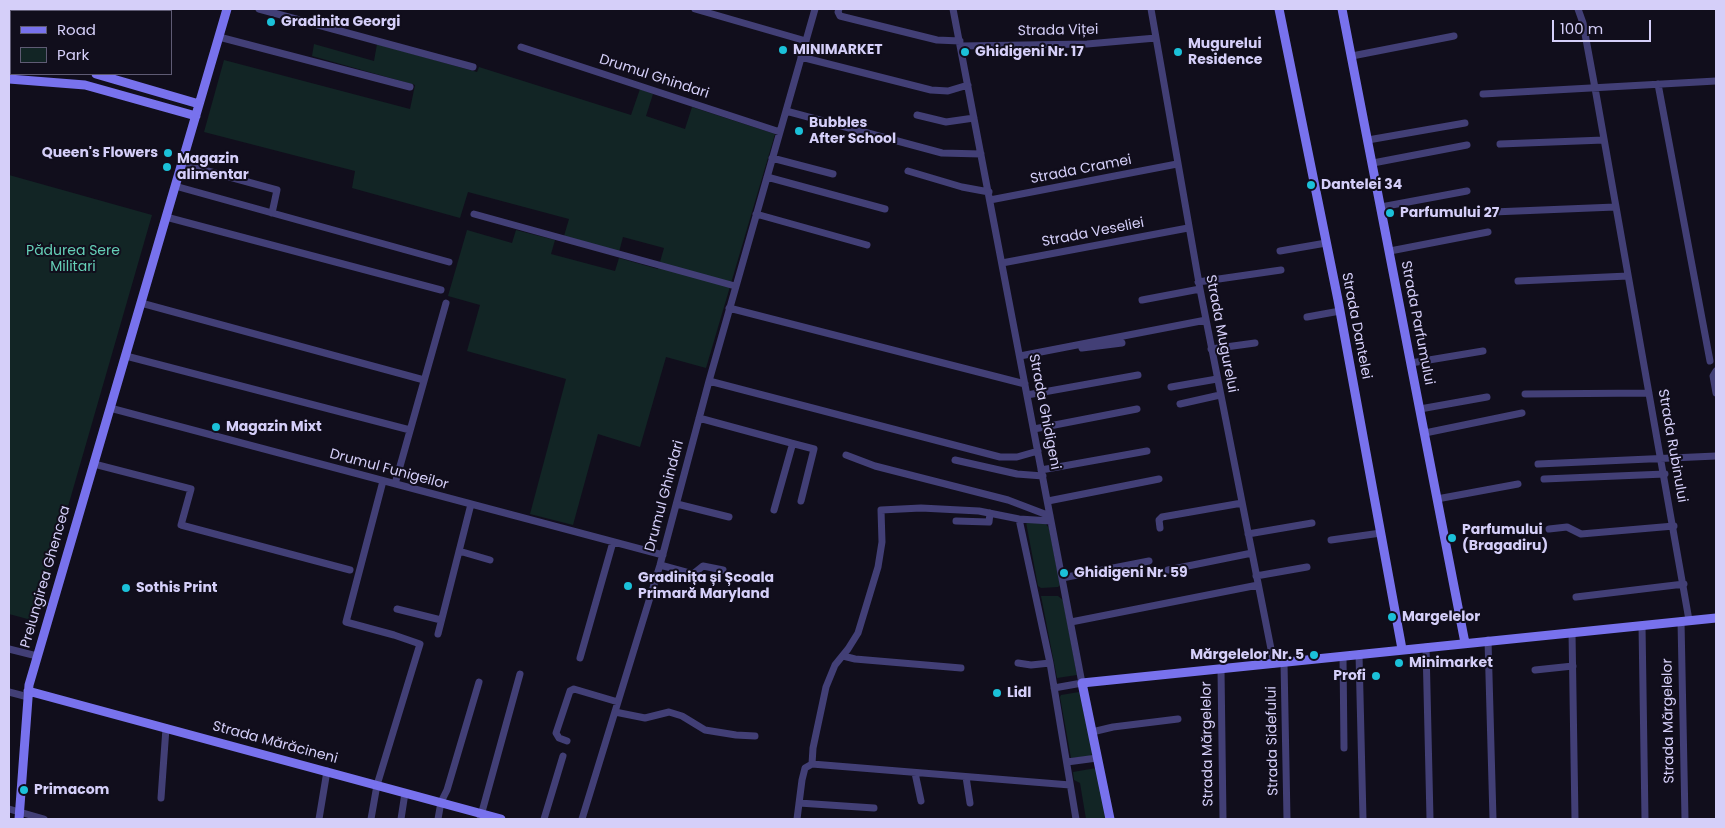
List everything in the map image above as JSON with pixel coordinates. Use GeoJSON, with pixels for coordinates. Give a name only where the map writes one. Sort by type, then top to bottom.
{"type":"FeatureCollection","features":[{"type":"Feature","properties":{"kind":"street","name":"Prelungirea Ghencea"},"geometry":{"type":"LineString","coordinates":[[20,816],[28,694],[37,656],[227,9]]}},
{"type":"Feature","properties":{"kind":"street"},"geometry":{"type":"LineString","coordinates":[[260,9],[473,67]]}},
{"type":"Feature","properties":{"kind":"street"},"geometry":{"type":"LineString","coordinates":[[695,9],[806,41]]}},
{"type":"Feature","properties":{"kind":"street","name":"Drumul Ghindari"},"geometry":{"type":"LineString","coordinates":[[582,819],[663,555],[735,286],[816,9]]}},
{"type":"Feature","properties":{"kind":"street"},"geometry":{"type":"LineString","coordinates":[[839,9],[840,16],[937,40],[960,43]]}},
{"type":"Feature","properties":{"kind":"street","name":"Strada Ghidigeni"},"geometry":{"type":"LineString","coordinates":[[954,9],[1070,622],[1110,819]]}},
{"type":"Feature","properties":{"kind":"street","name":"Strada Mugurelui"},"geometry":{"type":"LineString","coordinates":[[1151,9],[1188,228],[1274,664]]}},
{"type":"Feature","properties":{"kind":"street","name":"Strada Dantelei"},"geometry":{"type":"LineString","coordinates":[[1279,9],[1340,311],[1402,649]]}},
{"type":"Feature","properties":{"kind":"street","name":"Strada Parfumului"},"geometry":{"type":"LineString","coordinates":[[1342,9],[1465,643]]}},
{"type":"Feature","properties":{"kind":"street","name":"Strada Rubinului"},"geometry":{"type":"LineString","coordinates":[[1578,9],[1583,23],[1665,474],[1684,584],[1685,621]]}},
{"type":"Feature","properties":{"kind":"street"},"geometry":{"type":"LineString","coordinates":[[1352,56],[1454,36]]}},
{"type":"Feature","properties":{"kind":"street"},"geometry":{"type":"LineString","coordinates":[[219,37],[410,88]]}},
{"type":"Feature","properties":{"kind":"street","name":"Strada Viței"},"geometry":{"type":"LineString","coordinates":[[960,43],[1087,44],[1156,38]]}},
{"type":"Feature","properties":{"kind":"street","name":"Drumul Ghindari"},"geometry":{"type":"LineString","coordinates":[[520,47],[780,132]]}},
{"type":"Feature","properties":{"kind":"street"},"geometry":{"type":"LineString","coordinates":[[801,57],[938,91],[948,91],[968,86]]}},
{"type":"Feature","properties":{"kind":"street"},"geometry":{"type":"LineString","coordinates":[[99,75],[199,104]]}},
{"type":"Feature","properties":{"kind":"street"},"geometry":{"type":"LineString","coordinates":[[9,79],[85,85],[196,116]]}},
{"type":"Feature","properties":{"kind":"street"},"geometry":{"type":"LineString","coordinates":[[1483,94],[1716,81]]}},
{"type":"Feature","properties":{"kind":"street"},"geometry":{"type":"LineString","coordinates":[[1658,84],[1710,361]]}},
{"type":"Feature","properties":{"kind":"street"},"geometry":{"type":"LineString","coordinates":[[786,111],[942,152],[981,154]]}},
{"type":"Feature","properties":{"kind":"street"},"geometry":{"type":"LineString","coordinates":[[917,115],[946,122],[974,118]]}},
{"type":"Feature","properties":{"kind":"street"},"geometry":{"type":"LineString","coordinates":[[1368,140],[1465,123]]}},
{"type":"Feature","properties":{"kind":"street"},"geometry":{"type":"LineString","coordinates":[[1500,144],[1604,140]]}},
{"type":"Feature","properties":{"kind":"street"},"geometry":{"type":"LineString","coordinates":[[1372,163],[1468,145]]}},
{"type":"Feature","properties":{"kind":"street"},"geometry":{"type":"LineString","coordinates":[[772,158],[833,174]]}},
{"type":"Feature","properties":{"kind":"street"},"geometry":{"type":"LineString","coordinates":[[182,164],[278,190],[272,213]]}},
{"type":"Feature","properties":{"kind":"street","name":"Strada Cramei"},"geometry":{"type":"LineString","coordinates":[[989,196],[1177,164]]}},
{"type":"Feature","properties":{"kind":"street"},"geometry":{"type":"LineString","coordinates":[[908,171],[989,196]]}},
{"type":"Feature","properties":{"kind":"street"},"geometry":{"type":"LineString","coordinates":[[766,177],[885,209]]}},
{"type":"Feature","properties":{"kind":"street"},"geometry":{"type":"LineString","coordinates":[[175,186],[449,262]]}},
{"type":"Feature","properties":{"kind":"street"},"geometry":{"type":"LineString","coordinates":[[1381,207],[1467,191]]}},
{"type":"Feature","properties":{"kind":"street"},"geometry":{"type":"LineString","coordinates":[[1493,212],[1616,207]]}},
{"type":"Feature","properties":{"kind":"street"},"geometry":{"type":"LineString","coordinates":[[474,214],[735,286]]}},
{"type":"Feature","properties":{"kind":"street"},"geometry":{"type":"LineString","coordinates":[[756,214],[867,244]]}},
{"type":"Feature","properties":{"kind":"street"},"geometry":{"type":"LineString","coordinates":[[166,217],[441,290]]}},
{"type":"Feature","properties":{"kind":"street","name":"Strada Veseliei"},"geometry":{"type":"LineString","coordinates":[[1002,263],[1188,228]]}},
{"type":"Feature","properties":{"kind":"street"},"geometry":{"type":"LineString","coordinates":[[1390,251],[1488,232]]}},
{"type":"Feature","properties":{"kind":"street"},"geometry":{"type":"LineString","coordinates":[[1280,251],[1326,243]]}},
{"type":"Feature","properties":{"kind":"street"},"geometry":{"type":"LineString","coordinates":[[1142,300],[1199,286],[1281,270]]}},
{"type":"Feature","properties":{"kind":"street"},"geometry":{"type":"LineString","coordinates":[[1518,281],[1628,276]]}},
{"type":"Feature","properties":{"kind":"street"},"geometry":{"type":"LineString","coordinates":[[141,303],[424,380]]}},
{"type":"Feature","properties":{"kind":"street"},"geometry":{"type":"LineString","coordinates":[[395,484],[446,303]]}},
{"type":"Feature","properties":{"kind":"street"},"geometry":{"type":"LineString","coordinates":[[729,308],[1025,384]]}},
{"type":"Feature","properties":{"kind":"street"},"geometry":{"type":"LineString","coordinates":[[1307,317],[1340,311]]}},
{"type":"Feature","properties":{"kind":"street"},"geometry":{"type":"LineString","coordinates":[[1020,358],[1206,320]]}},
{"type":"Feature","properties":{"kind":"street"},"geometry":{"type":"LineString","coordinates":[[1211,349],[1255,343]]}},
{"type":"Feature","properties":{"kind":"street"},"geometry":{"type":"LineString","coordinates":[[1020,358],[1079,348],[1122,344]]}},
{"type":"Feature","properties":{"kind":"street"},"geometry":{"type":"LineString","coordinates":[[1411,363],[1483,351]]}},
{"type":"Feature","properties":{"kind":"street"},"geometry":{"type":"LineString","coordinates":[[126,356],[410,430]]}},
{"type":"Feature","properties":{"kind":"street"},"geometry":{"type":"LineString","coordinates":[[1716,371],[1713,376],[1716,393]]}},
{"type":"Feature","properties":{"kind":"street"},"geometry":{"type":"LineString","coordinates":[[1027,395],[1138,375]]}},
{"type":"Feature","properties":{"kind":"street"},"geometry":{"type":"LineString","coordinates":[[1171,387],[1217,378]]}},
{"type":"Feature","properties":{"kind":"street"},"geometry":{"type":"LineString","coordinates":[[709,381],[1000,456],[1017,457],[1038,451]]}},
{"type":"Feature","properties":{"kind":"street"},"geometry":{"type":"LineString","coordinates":[[1525,394],[1650,393]]}},
{"type":"Feature","properties":{"kind":"street"},"geometry":{"type":"LineString","coordinates":[[1180,404],[1220,396]]}},
{"type":"Feature","properties":{"kind":"street"},"geometry":{"type":"LineString","coordinates":[[1420,409],[1487,397]]}},
{"type":"Feature","properties":{"kind":"street","name":"Drumul Funigeilor"},"geometry":{"type":"LineString","coordinates":[[110,408],[663,555]]}},
{"type":"Feature","properties":{"kind":"street"},"geometry":{"type":"LineString","coordinates":[[1034,429],[1136,409]]}},
{"type":"Feature","properties":{"kind":"street"},"geometry":{"type":"LineString","coordinates":[[1424,433],[1522,413]]}},
{"type":"Feature","properties":{"kind":"street"},"geometry":{"type":"LineString","coordinates":[[699,418],[814,449],[801,501]]}},
{"type":"Feature","properties":{"kind":"street"},"geometry":{"type":"LineString","coordinates":[[774,510],[792,446],[791,443]]}},
{"type":"Feature","properties":{"kind":"street"},"geometry":{"type":"LineString","coordinates":[[955,460],[1017,474],[1042,473],[1148,451]]}},
{"type":"Feature","properties":{"kind":"street"},"geometry":{"type":"LineString","coordinates":[[846,455],[883,468],[1008,500],[1051,518]]}},
{"type":"Feature","properties":{"kind":"street"},"geometry":{"type":"LineString","coordinates":[[1538,464],[1716,456]]}},
{"type":"Feature","properties":{"kind":"street"},"geometry":{"type":"LineString","coordinates":[[94,464],[191,489],[181,525],[350,570]]}},
{"type":"Feature","properties":{"kind":"street"},"geometry":{"type":"LineString","coordinates":[[1544,479],[1665,474]]}},
{"type":"Feature","properties":{"kind":"street"},"geometry":{"type":"LineString","coordinates":[[1048,501],[1159,479]]}},
{"type":"Feature","properties":{"kind":"street"},"geometry":{"type":"LineString","coordinates":[[371,819],[376,785],[420,644],[346,622],[383,481]]}},
{"type":"Feature","properties":{"kind":"street"},"geometry":{"type":"LineString","coordinates":[[1437,499],[1518,484]]}},
{"type":"Feature","properties":{"kind":"street"},"geometry":{"type":"LineString","coordinates":[[1160,528],[1159,520],[1162,517],[1242,503]]}},
{"type":"Feature","properties":{"kind":"street"},"geometry":{"type":"LineString","coordinates":[[438,634],[471,504]]}},
{"type":"Feature","properties":{"kind":"street"},"geometry":{"type":"LineString","coordinates":[[677,504],[729,518]]}},
{"type":"Feature","properties":{"kind":"street"},"geometry":{"type":"LineString","coordinates":[[797,819],[802,780],[813,748],[826,687],[832,670],[854,641],[861,627],[878,567],[882,542],[881,510],[921,508],[979,511],[1019,519],[1051,518]]}},
{"type":"Feature","properties":{"kind":"street"},"geometry":{"type":"LineString","coordinates":[[956,521],[989,522],[990,513]]}},
{"type":"Feature","properties":{"kind":"street"},"geometry":{"type":"LineString","coordinates":[[1019,519],[1050,663],[1076,819]]}},
{"type":"Feature","properties":{"kind":"street"},"geometry":{"type":"LineString","coordinates":[[1248,534],[1312,523]]}},
{"type":"Feature","properties":{"kind":"street"},"geometry":{"type":"LineString","coordinates":[[1550,529],[1567,527],[1582,534],[1674,526]]}},
{"type":"Feature","properties":{"kind":"street"},"geometry":{"type":"LineString","coordinates":[[1331,540],[1381,533]]}},
{"type":"Feature","properties":{"kind":"street"},"geometry":{"type":"LineString","coordinates":[[580,658],[613,542]]}},
{"type":"Feature","properties":{"kind":"street"},"geometry":{"type":"LineString","coordinates":[[459,552],[490,560]]}},
{"type":"Feature","properties":{"kind":"street"},"geometry":{"type":"LineString","coordinates":[[1168,570],[1252,552]]}},
{"type":"Feature","properties":{"kind":"street"},"geometry":{"type":"LineString","coordinates":[[1062,578],[1149,561]]}},
{"type":"Feature","properties":{"kind":"street"},"geometry":{"type":"LineString","coordinates":[[660,565],[693,574],[703,566],[722,570]]}},
{"type":"Feature","properties":{"kind":"street"},"geometry":{"type":"LineString","coordinates":[[1256,576],[1307,567]]}},
{"type":"Feature","properties":{"kind":"street"},"geometry":{"type":"LineString","coordinates":[[1576,596],[1684,584]]}},
{"type":"Feature","properties":{"kind":"street"},"geometry":{"type":"LineString","coordinates":[[1070,622],[1258,585]]}},
{"type":"Feature","properties":{"kind":"street"},"geometry":{"type":"LineString","coordinates":[[397,608],[441,620]]}},
{"type":"Feature","properties":{"kind":"street","name":"Strada Mărgelelor"},"geometry":{"type":"LineString","coordinates":[[1082,683],[1716,618]]}},
{"type":"Feature","properties":{"kind":"street","name":"Strada Mărgelelor"},"geometry":{"type":"LineString","coordinates":[[1685,621],[1685,819]]}},
{"type":"Feature","properties":{"kind":"street","name":"Strada Mărgelelor"},"geometry":{"type":"LineString","coordinates":[[1642,625],[1645,819]]}},
{"type":"Feature","properties":{"kind":"street"},"geometry":{"type":"LineString","coordinates":[[1572,632],[1575,819]]}},
{"type":"Feature","properties":{"kind":"street"},"geometry":{"type":"LineString","coordinates":[[1488,640],[1493,819]]}},
{"type":"Feature","properties":{"kind":"street"},"geometry":{"type":"LineString","coordinates":[[1426,647],[1430,819]]}},
{"type":"Feature","properties":{"kind":"street"},"geometry":{"type":"LineString","coordinates":[[9,649],[37,656]]}},
{"type":"Feature","properties":{"kind":"street"},"geometry":{"type":"LineString","coordinates":[[1359,654],[1363,819]]}},
{"type":"Feature","properties":{"kind":"street"},"geometry":{"type":"LineString","coordinates":[[842,656],[855,659],[961,668]]}},
{"type":"Feature","properties":{"kind":"street"},"geometry":{"type":"LineString","coordinates":[[1343,656],[1344,748]]}},
{"type":"Feature","properties":{"kind":"street","name":"Strada Sidefului"},"geometry":{"type":"LineString","coordinates":[[1284,662],[1286,819]]}},
{"type":"Feature","properties":{"kind":"street"},"geometry":{"type":"LineString","coordinates":[[1018,663],[1030,665],[1050,663]]}},
{"type":"Feature","properties":{"kind":"street"},"geometry":{"type":"LineString","coordinates":[[1535,670],[1573,666]]}},
{"type":"Feature","properties":{"kind":"street","name":"Strada Mărgelelor"},"geometry":{"type":"LineString","coordinates":[[1222,670],[1223,819]]}},
{"type":"Feature","properties":{"kind":"street"},"geometry":{"type":"LineString","coordinates":[[480,816],[520,674]]}},
{"type":"Feature","properties":{"kind":"street"},"geometry":{"type":"LineString","coordinates":[[438,819],[441,802],[447,790],[480,682]]}},
{"type":"Feature","properties":{"kind":"street"},"geometry":{"type":"LineString","coordinates":[[1054,688],[1082,683]]}},
{"type":"Feature","properties":{"kind":"street"},"geometry":{"type":"LineString","coordinates":[[567,741],[559,738],[556,734],[570,691],[574,689],[618,702]]}},
{"type":"Feature","properties":{"kind":"street"},"geometry":{"type":"LineString","coordinates":[[9,692],[28,694]]}},
{"type":"Feature","properties":{"kind":"street","name":"Strada Mărăcineni"},"geometry":{"type":"LineString","coordinates":[[28,694],[166,728],[441,802],[480,816],[500,819]]}},
{"type":"Feature","properties":{"kind":"street"},"geometry":{"type":"LineString","coordinates":[[615,712],[645,718],[669,712],[682,716],[705,730],[755,736]]}},
{"type":"Feature","properties":{"kind":"street"},"geometry":{"type":"LineString","coordinates":[[1092,732],[1113,727],[1178,719]]}},
{"type":"Feature","properties":{"kind":"street"},"geometry":{"type":"LineString","coordinates":[[161,798],[166,728]]}},
{"type":"Feature","properties":{"kind":"street"},"geometry":{"type":"LineString","coordinates":[[544,819],[563,756]]}},
{"type":"Feature","properties":{"kind":"street"},"geometry":{"type":"LineString","coordinates":[[1067,762],[1097,758]]}},
{"type":"Feature","properties":{"kind":"street"},"geometry":{"type":"LineString","coordinates":[[808,766],[1070,785]]}},
{"type":"Feature","properties":{"kind":"street"},"geometry":{"type":"LineString","coordinates":[[319,819],[327,771]]}},
{"type":"Feature","properties":{"kind":"street"},"geometry":{"type":"LineString","coordinates":[[916,773],[921,801]]}},
{"type":"Feature","properties":{"kind":"street"},"geometry":{"type":"LineString","coordinates":[[966,777],[970,803]]}},
{"type":"Feature","properties":{"kind":"street"},"geometry":{"type":"LineString","coordinates":[[401,819],[405,793]]}},
{"type":"Feature","properties":{"kind":"street"},"geometry":{"type":"LineString","coordinates":[[799,803],[874,808]]}},
{"type":"Feature","properties":{"kind":"street"},"geometry":{"type":"LineString","coordinates":[[9,809],[20,816],[44,819]]}},
{"type":"Feature","properties":{"kind":"green space"},"geometry":{"type":"Polygon","coordinates":[[[314,44],[374,61],[377,44],[477,72],[479,67],[631,115],[640,89],[653,94],[646,116],[685,129],[692,107],[775,134],[706,368],[666,357],[640,447],[598,434],[573,525],[530,514],[566,379],[467,351],[480,305],[448,296],[467,230],[512,243],[516,230],[555,240],[551,254],[615,271],[619,258],[658,269],[664,248],[623,237],[619,252],[564,236],[569,219],[468,192],[460,218],[352,188],[355,171],[204,132],[224,60],[410,109],[415,85],[312,56],[314,44]]]}},
{"type":"Feature","properties":{"kind":"green space","name":"Pădurea Sere Militari"},"geometry":{"type":"Polygon","coordinates":[[[9,175],[152,215],[35,621],[9,614],[9,175]]]}},
{"type":"Feature","properties":{"kind":"green space"},"geometry":{"type":"Polygon","coordinates":[[[1026,522],[1045,523],[1049,528],[1060,585],[1058,587],[1041,588],[1038,586],[1026,522]]]}},
{"type":"Feature","properties":{"kind":"green space"},"geometry":{"type":"Polygon","coordinates":[[[1041,596],[1058,596],[1063,600],[1077,675],[1057,678],[1041,596]]]}},
{"type":"Feature","properties":{"kind":"green space"},"geometry":{"type":"Polygon","coordinates":[[[1079,692],[1093,753],[1090,756],[1071,758],[1060,697],[1061,695],[1079,692]]]}},
{"type":"Feature","properties":{"kind":"green space"},"geometry":{"type":"Polygon","coordinates":[[[1096,768],[1107,819],[1086,819],[1080,783],[1074,780],[1073,772],[1096,768]]]}},
{"type":"Feature","properties":{"kind":"place","name":"Gradinita Georgi"},"geometry":{"type":"Point","coordinates":[271,22]}},
{"type":"Feature","properties":{"kind":"place","name":"MINIMARKET"},"geometry":{"type":"Point","coordinates":[783,50]}},
{"type":"Feature","properties":{"kind":"place","name":"Ghidigeni Nr. 17"},"geometry":{"type":"Point","coordinates":[965,52]}},
{"type":"Feature","properties":{"kind":"place","name":"Mugurelui Residence"},"geometry":{"type":"Point","coordinates":[1178,52]}},
{"type":"Feature","properties":{"kind":"place","name":"Bubbles After School"},"geometry":{"type":"Point","coordinates":[799,131]}},
{"type":"Feature","properties":{"kind":"place","name":"Queen's Flowers"},"geometry":{"type":"Point","coordinates":[168,153]}},
{"type":"Feature","properties":{"kind":"place","name":"Magazin alimentar"},"geometry":{"type":"Point","coordinates":[167,167]}},
{"type":"Feature","properties":{"kind":"place","name":"Dantelei 34"},"geometry":{"type":"Point","coordinates":[1311,185]}},
{"type":"Feature","properties":{"kind":"place","name":"Parfumului 27"},"geometry":{"type":"Point","coordinates":[1390,213]}},
{"type":"Feature","properties":{"kind":"place","name":"Magazin Mixt"},"geometry":{"type":"Point","coordinates":[216,427]}},
{"type":"Feature","properties":{"kind":"place","name":"Parfumului (Bragadiru)"},"geometry":{"type":"Point","coordinates":[1452,538]}},
{"type":"Feature","properties":{"kind":"place","name":"Ghidigeni Nr. 59"},"geometry":{"type":"Point","coordinates":[1064,573]}},
{"type":"Feature","properties":{"kind":"place","name":"Gradinița și Școala Primară Maryland"},"geometry":{"type":"Point","coordinates":[628,586]}},
{"type":"Feature","properties":{"kind":"place","name":"Sothis Print"},"geometry":{"type":"Point","coordinates":[126,588]}},
{"type":"Feature","properties":{"kind":"place","name":"Margelelor"},"geometry":{"type":"Point","coordinates":[1392,617]}},
{"type":"Feature","properties":{"kind":"place","name":"Mărgelelor Nr. 5"},"geometry":{"type":"Point","coordinates":[1314,655]}},
{"type":"Feature","properties":{"kind":"place","name":"Minimarket"},"geometry":{"type":"Point","coordinates":[1399,663]}},
{"type":"Feature","properties":{"kind":"place","name":"Profi"},"geometry":{"type":"Point","coordinates":[1376,676]}},
{"type":"Feature","properties":{"kind":"place","name":"Lidl"},"geometry":{"type":"Point","coordinates":[997,693]}},
{"type":"Feature","properties":{"kind":"place","name":"Primacom"},"geometry":{"type":"Point","coordinates":[24,790]}}]}
